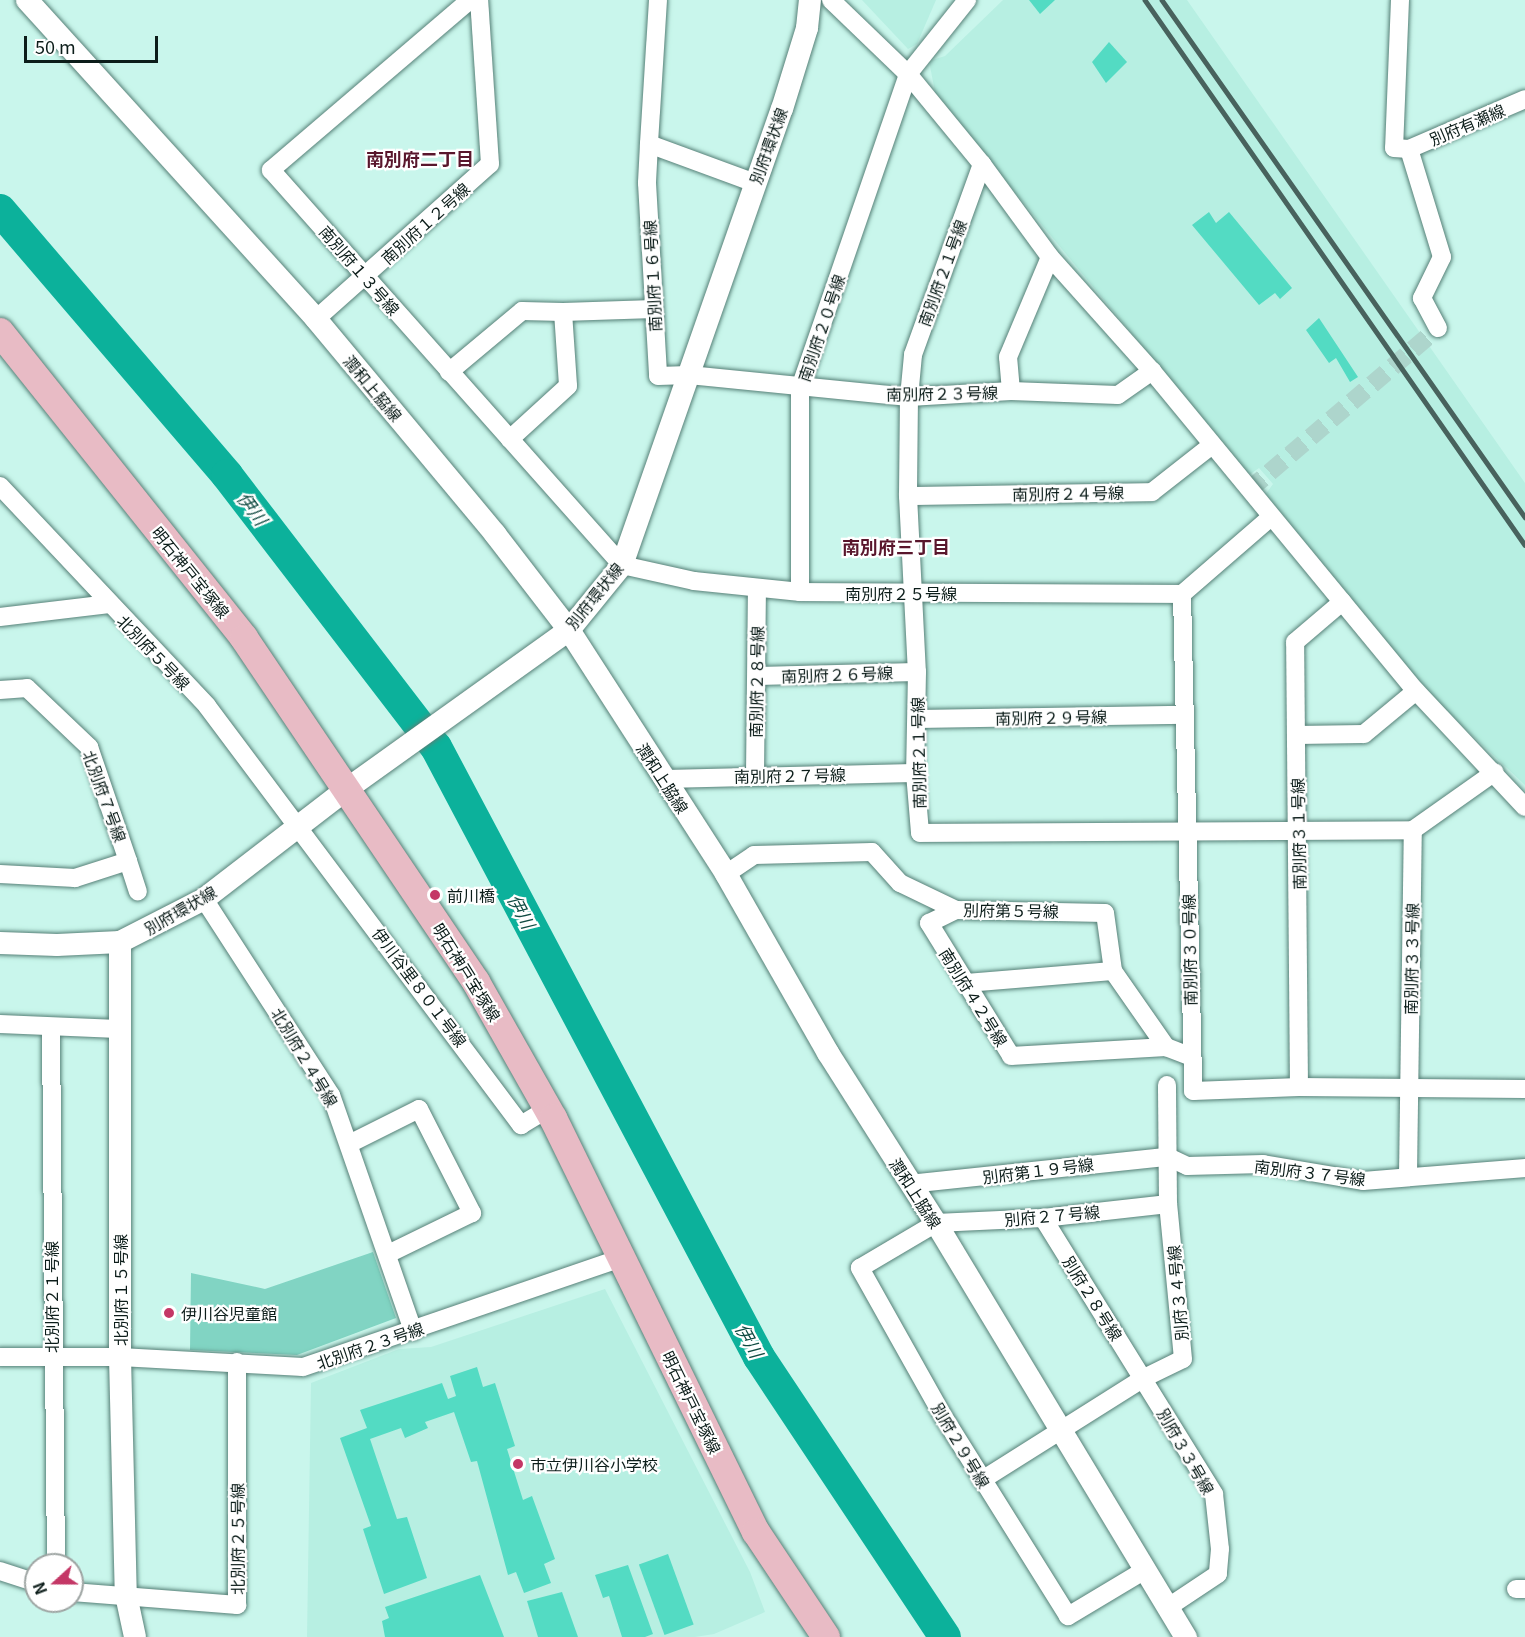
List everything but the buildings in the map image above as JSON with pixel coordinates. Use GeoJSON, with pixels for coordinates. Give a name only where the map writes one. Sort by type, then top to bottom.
{"type":"FeatureCollection","features":[{"type":"Feature","properties":{"kind":"main road","name":"明石神戸宝塚線"},"geometry":{"type":"LineString","coordinates":[[0,332],[244,638],[354,784],[476,982],[548,1109],[756,1532],[826,1637]]}},
{"type":"Feature","properties":{"kind":"street","name":"潤和上脇線"},"geometry":{"type":"LineString","coordinates":[[27,0],[316,320],[495,534],[568,630],[726,874],[828,1053],[909,1184],[936,1223],[1186,1637]]}},
{"type":"Feature","properties":{"kind":"street","name":"南別府１３号線"},"geometry":{"type":"LineString","coordinates":[[470,0],[271,170],[622,565]]}},
{"type":"Feature","properties":{"kind":"street","name":"南別府１２号線"},"geometry":{"type":"LineString","coordinates":[[316,320],[490,164],[479,0]]}},
{"type":"Feature","properties":{"kind":"street"},"geometry":{"type":"LineString","coordinates":[[658,0],[650,144],[755,183]]}},
{"type":"Feature","properties":{"kind":"street","name":"別府環状線"},"geometry":{"type":"LineString","coordinates":[[0,943],[57,945],[120,942],[204,899],[354,784],[568,630],[622,565],[788,89],[807,28],[810,0]]}},
{"type":"Feature","properties":{"kind":"street"},"geometry":{"type":"LineString","coordinates":[[831,0],[908,74],[982,164],[1050,257],[1152,371],[1416,691],[1495,772],[1525,807]]}},
{"type":"Feature","properties":{"kind":"street","name":"南別府２０号線"},"geometry":{"type":"LineString","coordinates":[[800,592],[800,388],[908,74],[967,0]]}},
{"type":"Feature","properties":{"kind":"street"},"geometry":{"type":"LineString","coordinates":[[1400,0],[1394,148],[1409,149],[1442,257],[1422,298],[1438,328]]}},
{"type":"Feature","properties":{"kind":"street","name":"別府有瀬線"},"geometry":{"type":"LineString","coordinates":[[1409,149],[1525,99]]}},
{"type":"Feature","properties":{"kind":"street","name":"南別府１６号線"},"geometry":{"type":"LineString","coordinates":[[650,144],[647,183],[658,376],[689,375]]}},
{"type":"Feature","properties":{"kind":"street","name":"南別府２１号線"},"geometry":{"type":"LineString","coordinates":[[982,164],[913,355],[909,397],[908,496],[917,672],[915,773],[920,833],[1413,830]]}},
{"type":"Feature","properties":{"kind":"street"},"geometry":{"type":"LineString","coordinates":[[1011,391],[1008,357],[1050,257]]}},
{"type":"Feature","properties":{"kind":"street"},"geometry":{"type":"LineString","coordinates":[[449,372],[522,311],[654,309]]}},
{"type":"Feature","properties":{"kind":"street"},"geometry":{"type":"LineString","coordinates":[[510,439],[568,386],[562,312]]}},
{"type":"Feature","properties":{"kind":"street","name":"南別府２３号線"},"geometry":{"type":"LineString","coordinates":[[689,375],[800,388],[909,397],[1011,391],[1118,395],[1152,371]]}},
{"type":"Feature","properties":{"kind":"street","name":"南別府２４号線"},"geometry":{"type":"LineString","coordinates":[[908,496],[1152,492],[1212,445]]}},
{"type":"Feature","properties":{"kind":"street","name":"北別府５号線"},"geometry":{"type":"LineString","coordinates":[[0,486],[207,706],[296,828]]}},
{"type":"Feature","properties":{"kind":"street"},"geometry":{"type":"LineString","coordinates":[[1182,594],[1271,517]]}},
{"type":"Feature","properties":{"kind":"street","name":"南別府２５号線"},"geometry":{"type":"LineString","coordinates":[[622,565],[694,581],[800,592],[1182,594]]}},
{"type":"Feature","properties":{"kind":"street","name":"南別府２８号線"},"geometry":{"type":"LineString","coordinates":[[755,775],[758,589]]}},
{"type":"Feature","properties":{"kind":"street","name":"南別府３０号線"},"geometry":{"type":"LineString","coordinates":[[1182,594],[1192,1091],[1299,1087],[1525,1089]]}},
{"type":"Feature","properties":{"kind":"street","name":"南別府３１号線"},"geometry":{"type":"LineString","coordinates":[[1299,1087],[1299,831],[1295,642],[1342,602]]}},
{"type":"Feature","properties":{"kind":"street"},"geometry":{"type":"LineString","coordinates":[[0,616],[109,604]]}},
{"type":"Feature","properties":{"kind":"street","name":"南別府２６号線"},"geometry":{"type":"LineString","coordinates":[[757,676],[917,672]]}},
{"type":"Feature","properties":{"kind":"street","name":"北別府７号線"},"geometry":{"type":"LineString","coordinates":[[0,690],[27,688],[89,747],[128,861],[75,878],[0,874]]}},
{"type":"Feature","properties":{"kind":"street"},"geometry":{"type":"LineString","coordinates":[[1297,735],[1364,734],[1416,691]]}},
{"type":"Feature","properties":{"kind":"street","name":"南別府２９号線"},"geometry":{"type":"LineString","coordinates":[[917,719],[1185,715]]}},
{"type":"Feature","properties":{"kind":"street"},"geometry":{"type":"LineString","coordinates":[[1413,830],[1495,772]]}},
{"type":"Feature","properties":{"kind":"street","name":"南別府２７号線"},"geometry":{"type":"LineString","coordinates":[[664,779],[755,775],[915,773]]}},
{"type":"Feature","properties":{"kind":"street","name":"伊川谷里８０１号線"},"geometry":{"type":"LineString","coordinates":[[296,828],[390,945],[521,1125],[548,1109]]}},
{"type":"Feature","properties":{"kind":"street","name":"南別府３３号線"},"geometry":{"type":"LineString","coordinates":[[1408,1175],[1413,830]]}},
{"type":"Feature","properties":{"kind":"street","name":"別府第５号線"},"geometry":{"type":"LineString","coordinates":[[726,874],[754,855],[872,852],[900,883],[956,910],[1105,913],[1113,971],[1166,1047]]}},
{"type":"Feature","properties":{"kind":"street"},"geometry":{"type":"LineString","coordinates":[[128,861],[138,891]]}},
{"type":"Feature","properties":{"kind":"street","name":"北別府２４号線"},"geometry":{"type":"LineString","coordinates":[[204,899],[331,1095],[351,1143],[413,1331]]}},
{"type":"Feature","properties":{"kind":"street","name":"南別府４２号線"},"geometry":{"type":"LineString","coordinates":[[956,910],[929,923],[1011,1056],[1166,1047]]}},
{"type":"Feature","properties":{"kind":"street","name":"北別府１５号線"},"geometry":{"type":"LineString","coordinates":[[120,942],[118,1029],[120,1357],[126,1595],[135,1637]]}},
{"type":"Feature","properties":{"kind":"street"},"geometry":{"type":"LineString","coordinates":[[966,983],[1113,971]]}},
{"type":"Feature","properties":{"kind":"street"},"geometry":{"type":"LineString","coordinates":[[0,1024],[51,1029],[118,1029]]}},
{"type":"Feature","properties":{"kind":"street","name":"北別府２１号線"},"geometry":{"type":"LineString","coordinates":[[51,1029],[51,1357],[56,1553]]}},
{"type":"Feature","properties":{"kind":"street"},"geometry":{"type":"LineString","coordinates":[[1166,1047],[1192,1057]]}},
{"type":"Feature","properties":{"kind":"street"},"geometry":{"type":"LineString","coordinates":[[1167,1085],[1168,1157]]}},
{"type":"Feature","properties":{"kind":"street"},"geometry":{"type":"LineString","coordinates":[[351,1143],[419,1109],[472,1213],[388,1254]]}},
{"type":"Feature","properties":{"kind":"street","name":"別府第１９号線"},"geometry":{"type":"LineString","coordinates":[[909,1184],[1168,1157]]}},
{"type":"Feature","properties":{"kind":"street","name":"南別府３７号線"},"geometry":{"type":"LineString","coordinates":[[1168,1157],[1187,1166],[1263,1164],[1363,1181],[1408,1175],[1525,1168]]}},
{"type":"Feature","properties":{"kind":"street","name":"別府３４号線"},"geometry":{"type":"LineString","coordinates":[[982,1480],[1144,1378],[1183,1359],[1168,1204],[1168,1157]]}},
{"type":"Feature","properties":{"kind":"street","name":"別府２７号線"},"geometry":{"type":"LineString","coordinates":[[936,1223],[1043,1218],[1168,1204]]}},
{"type":"Feature","properties":{"kind":"street","name":"別府２８号線"},"geometry":{"type":"LineString","coordinates":[[1043,1218],[1144,1378]]}},
{"type":"Feature","properties":{"kind":"street","name":"別府２９号線"},"geometry":{"type":"LineString","coordinates":[[936,1223],[860,1268],[982,1480],[1068,1616],[1145,1570]]}},
{"type":"Feature","properties":{"kind":"street","name":"北別府２３号線"},"geometry":{"type":"LineString","coordinates":[[0,1357],[120,1357],[303,1367],[621,1258]]}},
{"type":"Feature","properties":{"kind":"street","name":"北別府２５号線"},"geometry":{"type":"LineString","coordinates":[[126,1595],[237,1605],[237,1362]]}},
{"type":"Feature","properties":{"kind":"street","name":"別府３３号線"},"geometry":{"type":"LineString","coordinates":[[1144,1378],[1214,1494],[1220,1549],[1218,1574],[1167,1608]]}},
{"type":"Feature","properties":{"kind":"street"},"geometry":{"type":"LineString","coordinates":[[0,1571],[24,1580]]}},
{"type":"Feature","properties":{"kind":"street"},"geometry":{"type":"LineString","coordinates":[[84,1593],[126,1595]]}},
{"type":"Feature","properties":{"kind":"shaded area"},"geometry":{"type":"Polygon","coordinates":[[[862,0],[936,0],[917,44],[908,49],[862,0]]]}},
{"type":"Feature","properties":{"kind":"shaded area"},"geometry":{"type":"Polygon","coordinates":[[[1003,0],[1187,0],[1525,483],[1525,785],[1433,698],[1265,495],[1273,484],[1259,468],[1249,475],[936,97],[929,61],[945,56],[1003,0]]]}},
{"type":"Feature","properties":{"kind":"shaded area"},"geometry":{"type":"Polygon","coordinates":[[[373,1252],[396,1318],[297,1355],[190,1350],[191,1273],[265,1289],[373,1252]]]}},
{"type":"Feature","properties":{"kind":"shaded area"},"geometry":{"type":"Polygon","coordinates":[[[605,1289],[750,1572],[765,1612],[714,1634],[695,1637],[307,1637],[311,1383],[399,1349],[431,1347],[605,1289]]]}},
{"type":"Feature","properties":{"kind":"waterway","name":"伊川"},"geometry":{"type":"LineString","coordinates":[[0,210],[227,475],[436,747],[759,1357],[945,1637]]}},
{"type":"Feature","properties":{"kind":"tunnel"},"geometry":{"type":"LineString","coordinates":[[1249,490],[1438,328]]}},
{"type":"Feature","properties":{"kind":"railway"},"geometry":{"type":"LineString","coordinates":[[1145,0],[1525,545]]}},
{"type":"Feature","properties":{"kind":"railway"},"geometry":{"type":"LineString","coordinates":[[1162,0],[1525,517]]}},
{"type":"Feature","properties":{"kind":"place","name":"前川橋"},"geometry":{"type":"Point","coordinates":[435,895]}},
{"type":"Feature","properties":{"kind":"place","name":"伊川谷児童館"},"geometry":{"type":"Point","coordinates":[169,1313]}},
{"type":"Feature","properties":{"kind":"place","name":"市立伊川谷小学校"},"geometry":{"type":"Point","coordinates":[518,1464]}},
{"type":"Feature","properties":{"kind":"district","name":"南別府二丁目"},"geometry":{"type":"Point","coordinates":[420,158]}},
{"type":"Feature","properties":{"kind":"district","name":"南別府三丁目"},"geometry":{"type":"Point","coordinates":[896,546]}}]}
